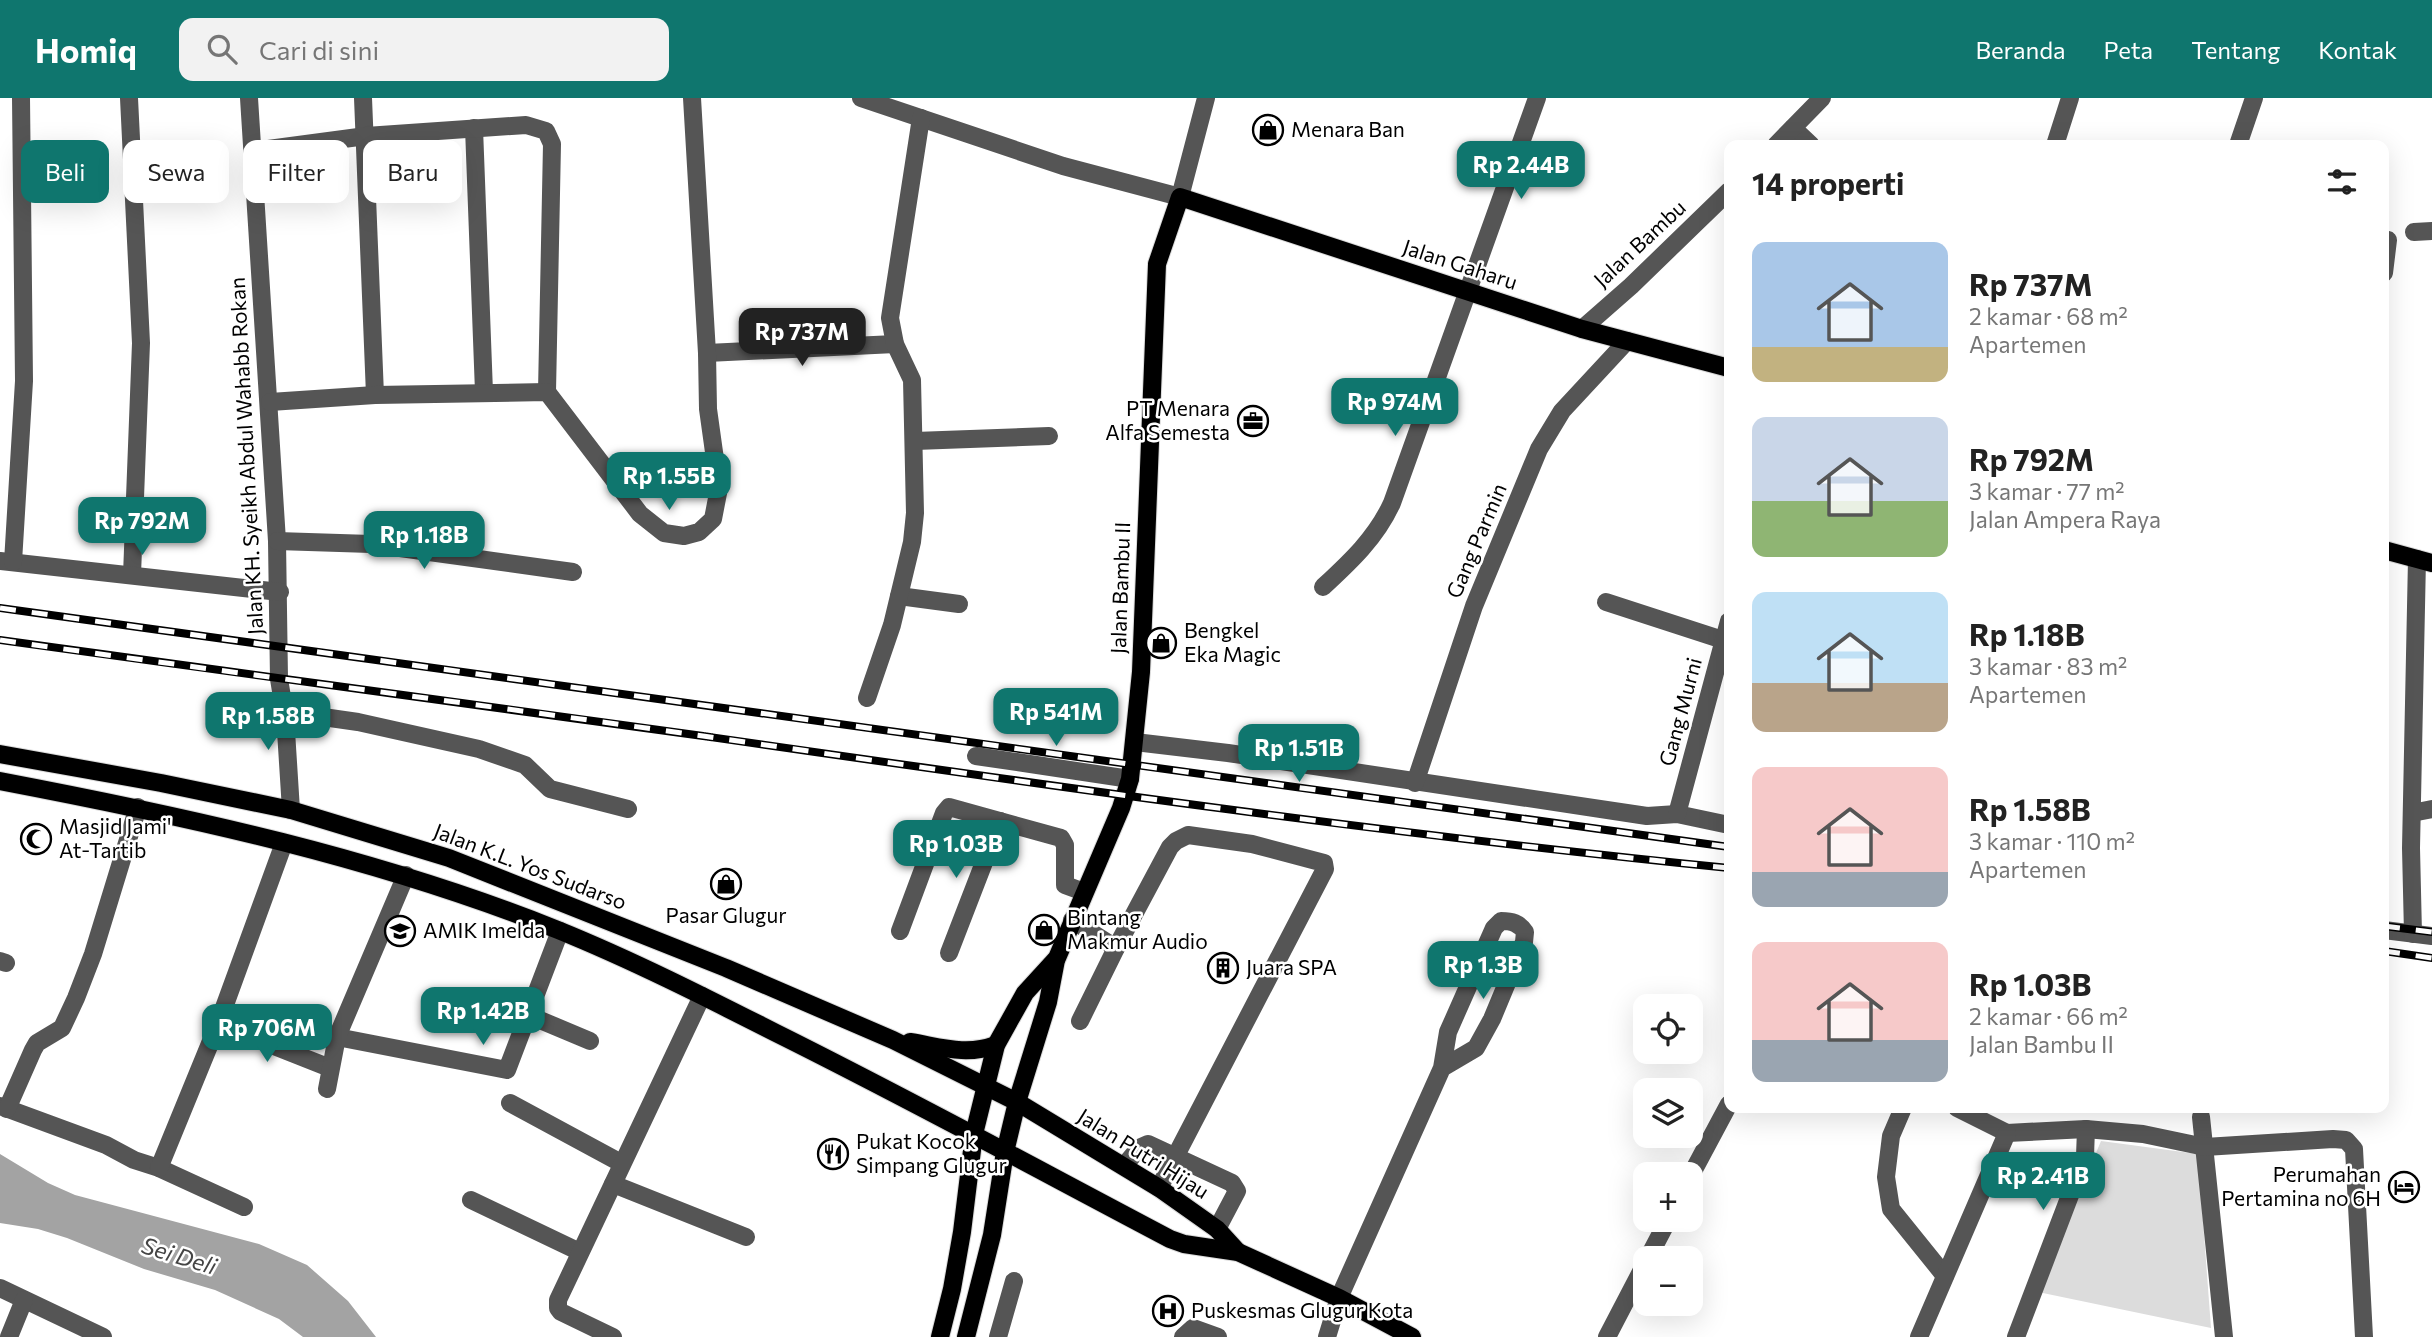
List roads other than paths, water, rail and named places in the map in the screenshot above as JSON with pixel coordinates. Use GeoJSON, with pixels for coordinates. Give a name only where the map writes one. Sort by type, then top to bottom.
{"type":"FeatureCollection","features":[{"type":"Feature","properties":{"kind":"main road","name":"Jalan Gaharu"},"geometry":{"type":"LineString","coordinates":[[1180,197],[1590,331],[1724,367]]}},
{"type":"Feature","properties":{"kind":"main road","name":"Jalan Bambu II"},"geometry":{"type":"LineString","coordinates":[[940,1337],[962,1232],[974,1134],[996,1045],[1025,993],[1057,958],[1121,807],[1130,779],[1141,672],[1157,264],[1180,197]]}},
{"type":"Feature","properties":{"kind":"main road"},"geometry":{"type":"LineString","coordinates":[[2389,551],[2424,561]]}},
{"type":"Feature","properties":{"kind":"main road","name":"Jalan K.L. Yos Sudarso"},"geometry":{"type":"LineString","coordinates":[[0,754],[292,810],[449,858],[726,968],[893,1040],[1017,1102]]}},
{"type":"Feature","properties":{"kind":"main road"},"geometry":{"type":"LineString","coordinates":[[0,781],[138,807],[406,875],[560,931],[702,996],[1005,1152]]}},
{"type":"Feature","properties":{"kind":"main road"},"geometry":{"type":"LineString","coordinates":[[966,1337],[992,1235],[1005,1152],[1017,1102],[1048,1002],[1057,958]]}},
{"type":"Feature","properties":{"kind":"main road"},"geometry":{"type":"LineString","coordinates":[[893,1040],[967,1051],[978,1051],[996,1045]]}},
{"type":"Feature","properties":{"kind":"main road","name":"Jalan Putri Hijau"},"geometry":{"type":"LineString","coordinates":[[1017,1102],[1159,1188],[1217,1228],[1238,1252]]}},
{"type":"Feature","properties":{"kind":"main road","name":"Jalan Putri Hijau"},"geometry":{"type":"LineString","coordinates":[[1005,1152],[1170,1239],[1184,1244],[1238,1252],[1339,1298],[1412,1337]]}},
{"type":"Feature","properties":{"kind":"street"},"geometry":{"type":"LineString","coordinates":[[21,98],[24,381],[7,562],[279,592]]}},
{"type":"Feature","properties":{"kind":"street"},"geometry":{"type":"LineString","coordinates":[[129,98],[141,343],[132,575]]}},
{"type":"Feature","properties":{"kind":"street","name":"Jalan KH. Syeikh Abdul Wahabb Rokan"},"geometry":{"type":"LineString","coordinates":[[249,98],[252,140]]}},
{"type":"Feature","properties":{"kind":"street"},"geometry":{"type":"LineString","coordinates":[[363,98],[376,395]]}},
{"type":"Feature","properties":{"kind":"street"},"geometry":{"type":"LineString","coordinates":[[336,140],[526,125],[546,131],[552,144],[547,392],[640,514],[664,533],[684,536],[699,532],[713,519],[719,488],[708,409],[692,98]]}},
{"type":"Feature","properties":{"kind":"street"},"geometry":{"type":"LineString","coordinates":[[861,98],[895,103],[921,118],[1063,166],[1180,197]]}},
{"type":"Feature","properties":{"kind":"street","name":"Jalan Bambu II"},"geometry":{"type":"LineString","coordinates":[[1180,197],[1206,98]]}},
{"type":"Feature","properties":{"kind":"street"},"geometry":{"type":"LineString","coordinates":[[1322,587],[1351,561],[1384,520],[1537,98]]}},
{"type":"Feature","properties":{"kind":"street"},"geometry":{"type":"LineString","coordinates":[[1781,140],[1822,98]]}},
{"type":"Feature","properties":{"kind":"street"},"geometry":{"type":"LineString","coordinates":[[2057,140],[2070,98]]}},
{"type":"Feature","properties":{"kind":"street"},"geometry":{"type":"LineString","coordinates":[[2240,140],[2254,98]]}},
{"type":"Feature","properties":{"kind":"street"},"geometry":{"type":"LineString","coordinates":[[867,698],[892,625],[912,542],[915,513],[912,380],[895,344],[890,317],[921,118]]}},
{"type":"Feature","properties":{"kind":"street"},"geometry":{"type":"LineString","coordinates":[[474,128],[484,392]]}},
{"type":"Feature","properties":{"kind":"street"},"geometry":{"type":"LineString","coordinates":[[1793,128],[1806,140]]}},
{"type":"Feature","properties":{"kind":"street","name":"Jalan Bambu"},"geometry":{"type":"LineString","coordinates":[[1590,331],[1631,286],[1724,196]]}},
{"type":"Feature","properties":{"kind":"street","name":"Jalan KH. Syeikh Abdul Wahabb Rokan"},"geometry":{"type":"LineString","coordinates":[[257,203],[277,541],[279,679],[285,715],[292,810]]}},
{"type":"Feature","properties":{"kind":"street","name":"Gang Parmin"},"geometry":{"type":"LineString","coordinates":[[1415,783],[1474,606],[1543,442],[1562,411],[1626,341]]}},
{"type":"Feature","properties":{"kind":"street"},"geometry":{"type":"LineString","coordinates":[[707,353],[895,344]]}},
{"type":"Feature","properties":{"kind":"street"},"geometry":{"type":"LineString","coordinates":[[270,402],[376,395],[547,392]]}},
{"type":"Feature","properties":{"kind":"street"},"geometry":{"type":"LineString","coordinates":[[915,440],[1049,436]]}},
{"type":"Feature","properties":{"kind":"street"},"geometry":{"type":"LineString","coordinates":[[277,541],[371,544],[573,572]]}},
{"type":"Feature","properties":{"kind":"street"},"geometry":{"type":"LineString","coordinates":[[2413,934],[2412,813],[2424,561]]}},
{"type":"Feature","properties":{"kind":"street"},"geometry":{"type":"LineString","coordinates":[[898,596],[959,604]]}},
{"type":"Feature","properties":{"kind":"street"},"geometry":{"type":"LineString","coordinates":[[1606,603],[1723,640]]}},
{"type":"Feature","properties":{"kind":"street","name":"Gang Murni"},"geometry":{"type":"LineString","coordinates":[[1677,814],[1724,637]]}},
{"type":"Feature","properties":{"kind":"street"},"geometry":{"type":"LineString","coordinates":[[285,715],[309,715],[358,722],[479,749],[525,765],[550,789],[628,809]]}},
{"type":"Feature","properties":{"kind":"street"},"geometry":{"type":"LineString","coordinates":[[1135,742],[1647,816],[1677,814],[1724,824]]}},
{"type":"Feature","properties":{"kind":"street"},"geometry":{"type":"LineString","coordinates":[[976,756],[1130,779]]}},
{"type":"Feature","properties":{"kind":"street"},"geometry":{"type":"LineString","coordinates":[[138,807],[93,954],[76,998],[62,1028],[37,1043],[3,1107],[106,1145],[134,1160],[159,1168],[244,1207]]}},
{"type":"Feature","properties":{"kind":"street"},"geometry":{"type":"LineString","coordinates":[[900,931],[950,807],[1061,838],[1065,845],[1065,885],[1084,892]]}},
{"type":"Feature","properties":{"kind":"street"},"geometry":{"type":"LineString","coordinates":[[2412,813],[2432,810]]}},
{"type":"Feature","properties":{"kind":"street"},"geometry":{"type":"LineString","coordinates":[[949,953],[1000,821]]}},
{"type":"Feature","properties":{"kind":"street"},"geometry":{"type":"LineString","coordinates":[[1080,1021],[1116,948],[1170,847],[1176,841],[1188,835],[1252,844],[1324,863],[1325,869],[1159,1188]]}},
{"type":"Feature","properties":{"kind":"street"},"geometry":{"type":"LineString","coordinates":[[159,1168],[218,1024],[284,843]]}},
{"type":"Feature","properties":{"kind":"street"},"geometry":{"type":"LineString","coordinates":[[327,1089],[337,1037],[406,875]]}},
{"type":"Feature","properties":{"kind":"street"},"geometry":{"type":"LineString","coordinates":[[1072,920],[1116,948]]}},
{"type":"Feature","properties":{"kind":"street"},"geometry":{"type":"LineString","coordinates":[[1327,1337],[1339,1298],[1442,1068],[1448,1032],[1494,928],[1501,921],[1510,921],[1521,926],[1525,932],[1524,942],[1492,1019],[1476,1048],[1442,1068]]}},
{"type":"Feature","properties":{"kind":"street"},"geometry":{"type":"LineString","coordinates":[[337,1037],[507,1070],[560,931]]}},
{"type":"Feature","properties":{"kind":"street"},"geometry":{"type":"LineString","coordinates":[[2389,931],[2432,936]]}},
{"type":"Feature","properties":{"kind":"street"},"geometry":{"type":"LineString","coordinates":[[614,1337],[561,1312],[558,1300],[702,996]]}},
{"type":"Feature","properties":{"kind":"street"},"geometry":{"type":"LineString","coordinates":[[528,1015],[590,1041]]}},
{"type":"Feature","properties":{"kind":"street"},"geometry":{"type":"LineString","coordinates":[[218,1024],[330,1068]]}},
{"type":"Feature","properties":{"kind":"street"},"geometry":{"type":"LineString","coordinates":[[510,1104],[621,1163]]}},
{"type":"Feature","properties":{"kind":"street"},"geometry":{"type":"LineString","coordinates":[[1698,1162],[1724,1113]]}},
{"type":"Feature","properties":{"kind":"street"},"geometry":{"type":"LineString","coordinates":[[1901,1113],[1891,1136],[1886,1177],[1891,1209],[1945,1276]]}},
{"type":"Feature","properties":{"kind":"street"},"geometry":{"type":"LineString","coordinates":[[1966,1113],[2007,1133],[2086,1129],[2143,1135],[2205,1147],[2346,1140],[2354,1149],[2357,1181],[2364,1337]]}},
{"type":"Feature","properties":{"kind":"street"},"geometry":{"type":"LineString","coordinates":[[2201,1117],[2224,1337]]}},
{"type":"Feature","properties":{"kind":"street"},"geometry":{"type":"LineString","coordinates":[[2016,1337],[2085,1156],[2086,1129]]}},
{"type":"Feature","properties":{"kind":"street"},"geometry":{"type":"LineString","coordinates":[[1919,1337],[2007,1133]]}},
{"type":"Feature","properties":{"kind":"street"},"geometry":{"type":"LineString","coordinates":[[1124,1166],[1139,1148],[1148,1144],[1232,1183],[1237,1191],[1217,1228]]}},
{"type":"Feature","properties":{"kind":"street"},"geometry":{"type":"LineString","coordinates":[[613,1184],[746,1237]]}},
{"type":"Feature","properties":{"kind":"street"},"geometry":{"type":"LineString","coordinates":[[471,1200],[580,1252]]}},
{"type":"Feature","properties":{"kind":"street"},"geometry":{"type":"LineString","coordinates":[[998,1337],[1014,1281]]}},
{"type":"Feature","properties":{"kind":"street"},"geometry":{"type":"LineString","coordinates":[[1607,1337],[1633,1287]]}},
{"type":"Feature","properties":{"kind":"street"},"geometry":{"type":"LineString","coordinates":[[0,1289],[103,1337]]}},
{"type":"Feature","properties":{"kind":"street"},"geometry":{"type":"LineString","coordinates":[[9,1337],[24,1300]]}},
{"type":"Feature","properties":{"kind":"street"},"geometry":{"type":"LineString","coordinates":[[1183,1337],[1193,1328],[1218,1337]]}},
{"type":"Feature","properties":{"kind":"water","name":"Sei Deli"},"geometry":{"type":"Polygon","coordinates":[[[0,1154],[48,1183],[75,1195],[259,1244],[307,1265],[348,1301],[376,1337],[303,1337],[279,1319],[215,1290],[144,1269],[67,1238],[38,1229],[0,1223],[0,1154]]]}},
{"type":"Feature","properties":{"kind":"railway"},"geometry":{"type":"LineString","coordinates":[[0,608],[1724,846]]}},
{"type":"Feature","properties":{"kind":"railway"},"geometry":{"type":"LineString","coordinates":[[0,640],[1216,808],[1724,867]]}},
{"type":"Feature","properties":{"kind":"railway"},"geometry":{"type":"LineString","coordinates":[[2389,927],[2432,932]]}},
{"type":"Feature","properties":{"kind":"railway"},"geometry":{"type":"LineString","coordinates":[[2389,952],[2432,958]]}},
{"type":"Feature","properties":{"kind":"place","name":"Menara Ban"},"geometry":{"type":"Point","coordinates":[1268,130]}},
{"type":"Feature","properties":{"kind":"place","name":"PT Menara Alfa Semesta"},"geometry":{"type":"Point","coordinates":[1253,421]}},
{"type":"Feature","properties":{"kind":"place","name":"Bengkel Eka Magic"},"geometry":{"type":"Point","coordinates":[1161,643]}},
{"type":"Feature","properties":{"kind":"place","name":"Masjid Jami' At-Tartib"},"geometry":{"type":"Point","coordinates":[36,839]}},
{"type":"Feature","properties":{"kind":"place","name":"Pasar Glugur"},"geometry":{"type":"Point","coordinates":[726,884]}},
{"type":"Feature","properties":{"kind":"place","name":"Bintang Makmur Audio"},"geometry":{"type":"Point","coordinates":[1044,930]}},
{"type":"Feature","properties":{"kind":"place","name":"AMIK Imelda"},"geometry":{"type":"Point","coordinates":[400,931]}},
{"type":"Feature","properties":{"kind":"place","name":"Juara SPA"},"geometry":{"type":"Point","coordinates":[1223,968]}},
{"type":"Feature","properties":{"kind":"place","name":"Pukat Kocok Simpang Glugur"},"geometry":{"type":"Point","coordinates":[833,1154]}},
{"type":"Feature","properties":{"kind":"place","name":"Perumahan Pertamina no 6H"},"geometry":{"type":"Point","coordinates":[2404,1187]}},
{"type":"Feature","properties":{"kind":"place","name":"Puskesmas Glugur Kota"},"geometry":{"type":"Point","coordinates":[1168,1311]}}]}
